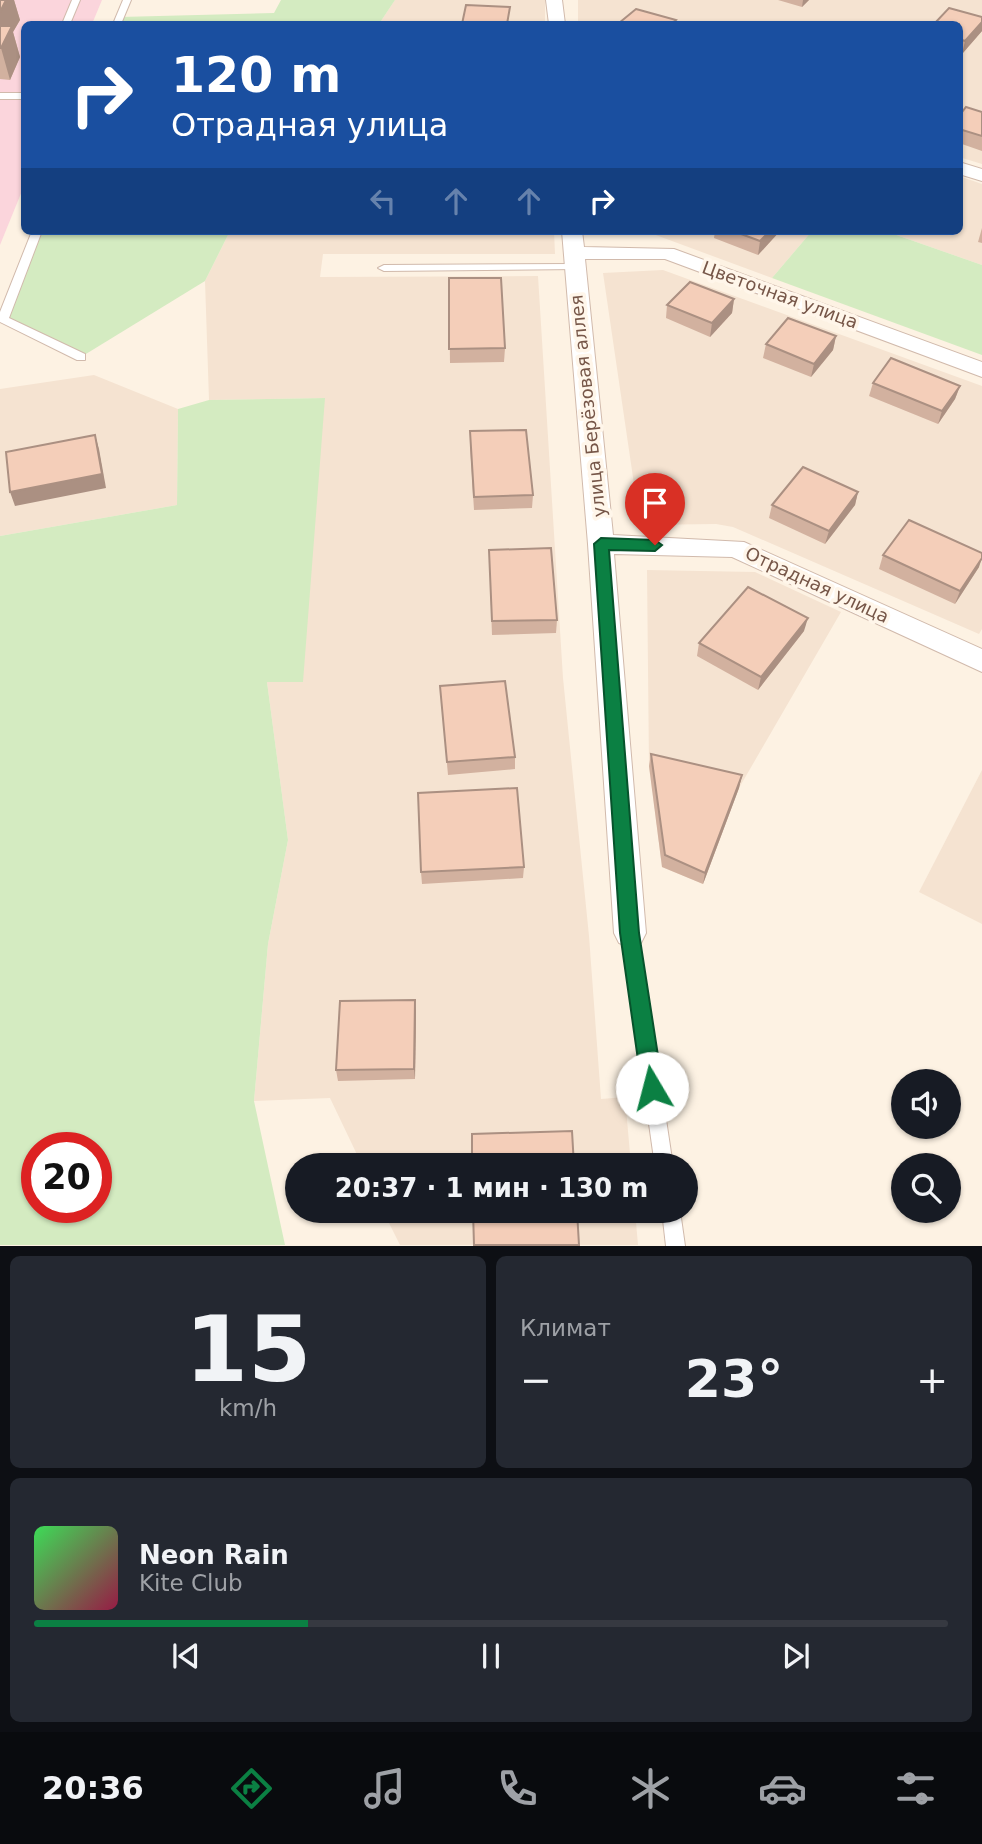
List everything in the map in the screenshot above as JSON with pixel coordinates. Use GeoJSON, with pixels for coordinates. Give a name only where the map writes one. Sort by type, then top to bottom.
{"type":"FeatureCollection","features":[{"type":"Feature","properties":{"kind":"street"},"geometry":{"type":"LineString","coordinates":[[554,0],[557,21]]}},
{"type":"Feature","properties":{"kind":"street"},"geometry":{"type":"LineString","coordinates":[[963,169],[982,175]]}},
{"type":"Feature","properties":{"kind":"street","name":"Цветочная улица"},"geometry":{"type":"LineString","coordinates":[[573,250],[667,253],[982,370]]}},
{"type":"Feature","properties":{"kind":"street","name":"улица Берёзовая аллея"},"geometry":{"type":"LineString","coordinates":[[573,250],[601,544],[629,933]]}},
{"type":"Feature","properties":{"kind":"street","name":"Отрадная улица"},"geometry":{"type":"LineString","coordinates":[[601,544],[735,548],[982,662]]}},
{"type":"Feature","properties":{"kind":"lane"},"geometry":{"type":"LineString","coordinates":[[67,21],[76,0]]}},
{"type":"Feature","properties":{"kind":"lane"},"geometry":{"type":"LineString","coordinates":[[118,21],[127,0]]}},
{"type":"Feature","properties":{"kind":"lane"},"geometry":{"type":"LineString","coordinates":[[0,96],[21,96]]}},
{"type":"Feature","properties":{"kind":"lane"},"geometry":{"type":"LineString","coordinates":[[35,235],[3,318],[80,357]]}},
{"type":"Feature","properties":{"kind":"lane","name":"Цветочная улица"},"geometry":{"type":"LineString","coordinates":[[384,268],[573,250]]}},
{"type":"Feature","properties":{"kind":"lane","name":"улица Берёзовая аллея"},"geometry":{"type":"LineString","coordinates":[[629,933],[662,1153]]}},
{"type":"Feature","properties":{"kind":"lane"},"geometry":{"type":"LineString","coordinates":[[673,1223],[676,1245]]}},
{"type":"Feature","properties":{"kind":"shaded area"},"geometry":{"type":"Polygon","coordinates":[[[0,0],[102,0],[93,21],[21,21],[21,193],[0,245],[0,0]]]}},
{"type":"Feature","properties":{"kind":"shaded area"},"geometry":{"type":"Polygon","coordinates":[[[395,0],[545,0],[545,21],[381,21],[395,0]]]}},
{"type":"Feature","properties":{"kind":"shaded area"},"geometry":{"type":"Polygon","coordinates":[[[578,0],[982,0],[982,164],[963,158],[963,21],[578,21],[578,0]]]}},
{"type":"Feature","properties":{"kind":"shaded area"},"geometry":{"type":"Polygon","coordinates":[[[963,177],[982,184],[982,265],[896,235],[963,235],[963,177]]]}},
{"type":"Feature","properties":{"kind":"shaded area"},"geometry":{"type":"Polygon","coordinates":[[[228,235],[554,235],[555,254],[323,254],[320,277],[538,276],[563,678],[589,936],[601,1099],[625,1097],[630,1153],[356,1153],[330,1098],[254,1101],[268,944],[288,840],[267,682],[302,682],[324,398],[209,400],[205,281],[228,235]]]}},
{"type":"Feature","properties":{"kind":"shaded area"},"geometry":{"type":"Polygon","coordinates":[[[656,235],[809,235],[772,278],[656,235]]]}},
{"type":"Feature","properties":{"kind":"shaded area"},"geometry":{"type":"Polygon","coordinates":[[[663,270],[982,386],[982,629],[979,634],[733,527],[716,524],[640,525],[603,273],[663,270]]]}},
{"type":"Feature","properties":{"kind":"shaded area"},"geometry":{"type":"Polygon","coordinates":[[[94,375],[178,409],[177,505],[0,536],[0,389],[94,375]]]}},
{"type":"Feature","properties":{"kind":"shaded area"},"geometry":{"type":"Polygon","coordinates":[[[647,570],[755,572],[841,612],[739,788],[703,884],[662,867],[649,766],[647,570]]]}},
{"type":"Feature","properties":{"kind":"shaded area"},"geometry":{"type":"Polygon","coordinates":[[[982,770],[982,924],[919,892],[982,770]]]}},
{"type":"Feature","properties":{"kind":"shaded area"},"geometry":{"type":"Polygon","coordinates":[[[389,1223],[636,1223],[638,1245],[400,1245],[389,1223]]]}},
{"type":"Feature","properties":{"kind":"green space"},"geometry":{"type":"Polygon","coordinates":[[[281,0],[395,0],[381,21],[118,21],[120,17],[274,13],[281,0]]]}},
{"type":"Feature","properties":{"kind":"green space"},"geometry":{"type":"Polygon","coordinates":[[[35,235],[228,235],[205,281],[81,357],[3,319],[35,235]]]}},
{"type":"Feature","properties":{"kind":"green space"},"geometry":{"type":"Polygon","coordinates":[[[809,235],[896,235],[982,265],[982,355],[772,278],[809,235]]]}},
{"type":"Feature","properties":{"kind":"green space"},"geometry":{"type":"Polygon","coordinates":[[[325,398],[303,682],[267,682],[288,840],[268,944],[254,1101],[285,1245],[0,1245],[0,536],[177,505],[178,409],[209,400],[325,398]]]}},
{"type":"Feature","properties":{"kind":"building"},"geometry":{"type":"Polygon","coordinates":[[[0,0],[6,0],[0,12],[0,0]]]}},
{"type":"Feature","properties":{"kind":"building"},"geometry":{"type":"Polygon","coordinates":[[[466,5],[510,7],[508,21],[463,21],[466,5]]]}},
{"type":"Feature","properties":{"kind":"building"},"geometry":{"type":"Polygon","coordinates":[[[949,8],[982,17],[982,22],[965,41],[963,21],[937,21],[949,8]]]}},
{"type":"Feature","properties":{"kind":"building"},"geometry":{"type":"Polygon","coordinates":[[[636,9],[676,20],[675,21],[621,21],[636,9]]]}},
{"type":"Feature","properties":{"kind":"building"},"geometry":{"type":"Polygon","coordinates":[[[0,26],[12,26],[1,48],[0,48],[0,26]]]}},
{"type":"Feature","properties":{"kind":"building"},"geometry":{"type":"Polygon","coordinates":[[[966,107],[982,112],[982,136],[963,130],[963,111],[966,107]]]}},
{"type":"Feature","properties":{"kind":"building"},"geometry":{"type":"Polygon","coordinates":[[[744,235],[766,235],[760,241],[744,235]]]}},
{"type":"Feature","properties":{"kind":"building"},"geometry":{"type":"Polygon","coordinates":[[[449,278],[501,278],[505,348],[449,349],[449,278]]]}},
{"type":"Feature","properties":{"kind":"building"},"geometry":{"type":"Polygon","coordinates":[[[690,282],[734,299],[712,323],[667,305],[690,282]]]}},
{"type":"Feature","properties":{"kind":"building"},"geometry":{"type":"Polygon","coordinates":[[[788,318],[836,336],[814,364],[766,344],[788,318]]]}},
{"type":"Feature","properties":{"kind":"building"},"geometry":{"type":"Polygon","coordinates":[[[891,358],[960,386],[942,411],[873,383],[891,358]]]}},
{"type":"Feature","properties":{"kind":"building"},"geometry":{"type":"Polygon","coordinates":[[[526,430],[533,495],[474,497],[470,431],[526,430]]]}},
{"type":"Feature","properties":{"kind":"building"},"geometry":{"type":"Polygon","coordinates":[[[95,435],[102,474],[10,492],[6,452],[95,435]]]}},
{"type":"Feature","properties":{"kind":"building"},"geometry":{"type":"Polygon","coordinates":[[[803,467],[858,492],[829,531],[772,505],[803,467]]]}},
{"type":"Feature","properties":{"kind":"building"},"geometry":{"type":"Polygon","coordinates":[[[909,520],[982,553],[982,558],[960,591],[883,555],[909,520]]]}},
{"type":"Feature","properties":{"kind":"building"},"geometry":{"type":"Polygon","coordinates":[[[551,548],[557,620],[492,621],[489,550],[551,548]]]}},
{"type":"Feature","properties":{"kind":"building"},"geometry":{"type":"Polygon","coordinates":[[[748,587],[808,618],[761,677],[699,643],[748,587]]]}},
{"type":"Feature","properties":{"kind":"building"},"geometry":{"type":"Polygon","coordinates":[[[505,681],[515,757],[447,762],[440,686],[505,681]]]}},
{"type":"Feature","properties":{"kind":"building"},"geometry":{"type":"Polygon","coordinates":[[[651,754],[742,775],[705,873],[665,855],[651,754]]]}},
{"type":"Feature","properties":{"kind":"building"},"geometry":{"type":"Polygon","coordinates":[[[517,788],[524,867],[421,872],[418,793],[517,788]]]}},
{"type":"Feature","properties":{"kind":"building"},"geometry":{"type":"Polygon","coordinates":[[[415,1000],[414,1069],[336,1070],[340,1001],[415,1000]]]}},
{"type":"Feature","properties":{"kind":"building"},"geometry":{"type":"Polygon","coordinates":[[[572,1131],[573,1153],[472,1153],[472,1134],[572,1131]]]}},
{"type":"Feature","properties":{"kind":"building"},"geometry":{"type":"Polygon","coordinates":[[[473,1223],[578,1223],[579,1245],[474,1245],[473,1223]]]}},
{"type":"Feature","properties":{"kind":"route"},"geometry":{"type":"LineString","coordinates":[[652,1088],[629,933],[601,544],[655,545]]}}]}
